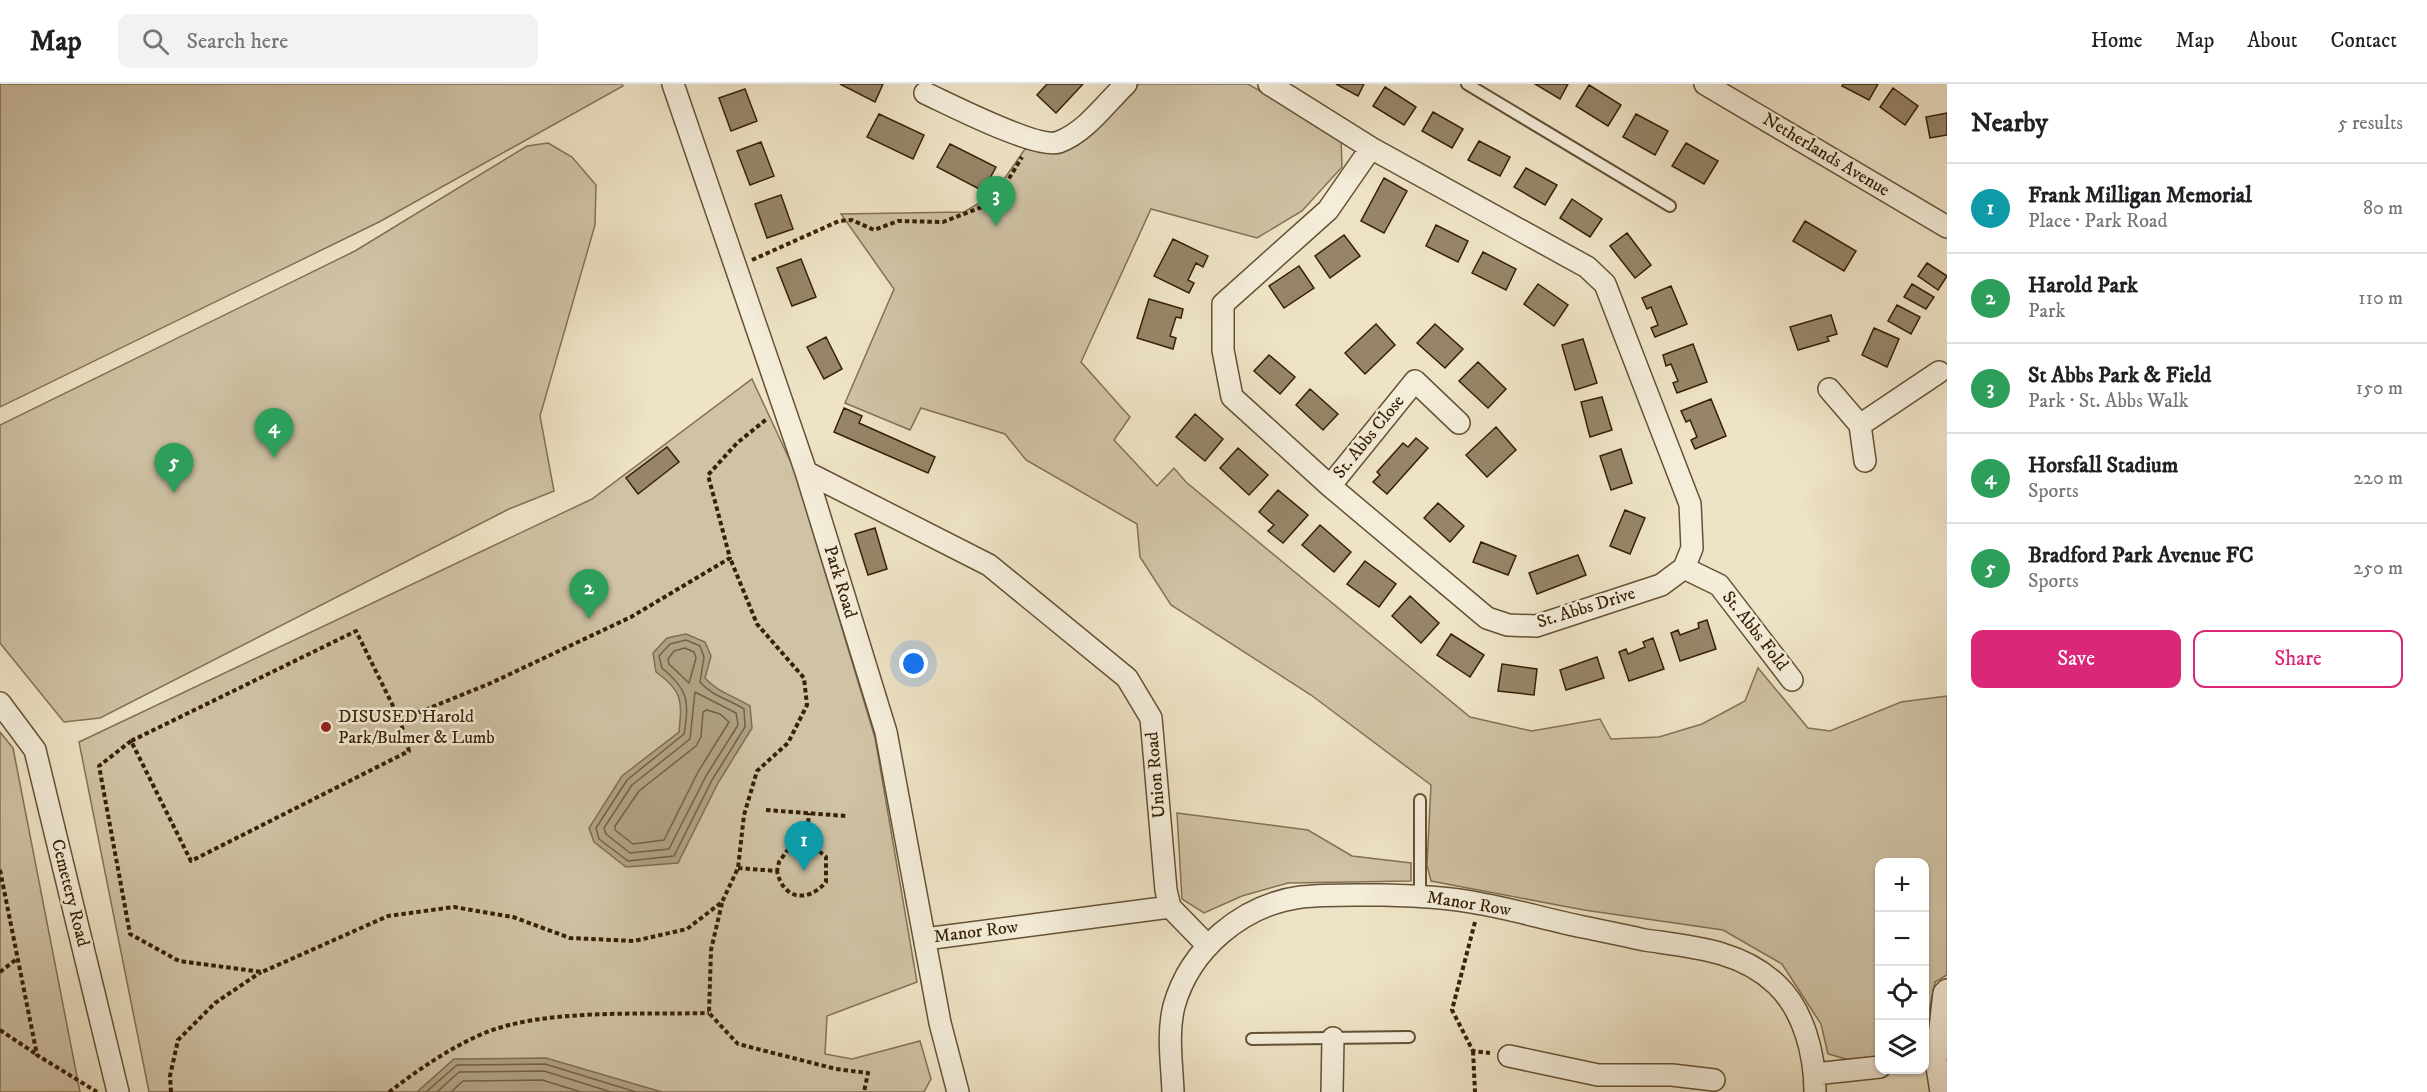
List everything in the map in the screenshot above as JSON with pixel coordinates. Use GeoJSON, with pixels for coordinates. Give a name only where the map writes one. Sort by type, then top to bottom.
{"type":"FeatureCollection","features":[{"type":"Feature","properties":{"kind":"street","name":"Park Road"},"geometry":{"type":"LineString","coordinates":[[673,84],[806,472],[886,732],[940,1023],[958,1092]]}},
{"type":"Feature","properties":{"kind":"street"},"geometry":{"type":"LineString","coordinates":[[925,93],[1031,140],[1058,143],[1081,129],[1126,84]]}},
{"type":"Feature","properties":{"kind":"street","name":"Netherlands Avenue"},"geometry":{"type":"LineString","coordinates":[[1705,84],[1947,227]]}},
{"type":"Feature","properties":{"kind":"street"},"geometry":{"type":"LineString","coordinates":[[1278,86],[1371,148],[1587,267],[1605,284],[1690,504],[1692,548],[1684,568]]}},
{"type":"Feature","properties":{"kind":"street","name":"St. Abbs Drive"},"geometry":{"type":"LineString","coordinates":[[1371,148],[1328,210],[1223,304],[1223,350],[1232,397],[1330,486],[1487,618],[1508,625],[1536,626],[1661,585],[1684,568]]}},
{"type":"Feature","properties":{"kind":"street"},"geometry":{"type":"LineString","coordinates":[[1860,425],[1944,370]]}},
{"type":"Feature","properties":{"kind":"street","name":"St. Abbs Close"},"geometry":{"type":"LineString","coordinates":[[1330,486],[1412,377],[1460,423]]}},
{"type":"Feature","properties":{"kind":"street"},"geometry":{"type":"LineString","coordinates":[[1829,389],[1860,425],[1865,461]]}},
{"type":"Feature","properties":{"kind":"street","name":"Union Road"},"geometry":{"type":"LineString","coordinates":[[806,472],[989,565],[1127,678],[1151,718],[1166,890],[1170,907]]}},
{"type":"Feature","properties":{"kind":"street","name":"St. Abbs Fold"},"geometry":{"type":"LineString","coordinates":[[1684,568],[1719,585],[1792,680]]}},
{"type":"Feature","properties":{"kind":"street","name":"Cemetery Road"},"geometry":{"type":"LineString","coordinates":[[0,703],[35,750],[118,1092]]}},
{"type":"Feature","properties":{"kind":"street","name":"Manor Row"},"geometry":{"type":"LineString","coordinates":[[1208,946],[1234,923],[1264,907],[1300,897],[1420,896],[1480,903],[1644,939],[1702,948],[1740,959],[1776,984],[1796,1011],[1815,1083]]}},
{"type":"Feature","properties":{"kind":"street"},"geometry":{"type":"LineString","coordinates":[[1170,907],[1208,946],[1182,982],[1174,1008],[1170,1033],[1173,1092]]}},
{"type":"Feature","properties":{"kind":"street","name":"Manor Row"},"geometry":{"type":"LineString","coordinates":[[925,939],[1170,907]]}},
{"type":"Feature","properties":{"kind":"street"},"geometry":{"type":"LineString","coordinates":[[1941,1092],[1936,1060],[1944,993],[1947,990]]}},
{"type":"Feature","properties":{"kind":"street"},"geometry":{"type":"LineString","coordinates":[[1332,1092],[1333,1038]]}},
{"type":"Feature","properties":{"kind":"street"},"geometry":{"type":"LineString","coordinates":[[1509,1056],[1598,1084],[1672,1075],[1714,1080]]}},
{"type":"Feature","properties":{"kind":"street"},"geometry":{"type":"LineString","coordinates":[[1815,1083],[1875,1068]]}},
{"type":"Feature","properties":{"kind":"lane"},"geometry":{"type":"LineString","coordinates":[[1467,84],[1670,206]]}},
{"type":"Feature","properties":{"kind":"lane"},"geometry":{"type":"LineString","coordinates":[[1420,800],[1420,896]]}},
{"type":"Feature","properties":{"kind":"lane"},"geometry":{"type":"LineString","coordinates":[[1252,1039],[1409,1037]]}},
{"type":"Feature","properties":{"kind":"path"},"geometry":{"type":"LineString","coordinates":[[735,268],[839,221],[852,220],[874,230],[898,221],[943,222],[987,205],[1002,190],[1031,140]]}},
{"type":"Feature","properties":{"kind":"path"},"geometry":{"type":"LineString","coordinates":[[783,406],[736,443],[708,475],[730,558],[757,624],[804,678],[807,705],[788,743],[757,771],[744,815],[738,868],[722,902],[711,950],[709,1014],[738,1044],[836,1069],[868,1073],[864,1092]]}},
{"type":"Feature","properties":{"kind":"path"},"geometry":{"type":"LineString","coordinates":[[400,720],[491,683],[632,617],[730,558]]}},
{"type":"Feature","properties":{"kind":"path"},"geometry":{"type":"LineString","coordinates":[[131,741],[191,861],[409,751],[400,720],[356,631],[131,741],[99,766],[130,934],[179,961],[262,972]]}},
{"type":"Feature","properties":{"kind":"path"},"geometry":{"type":"LineString","coordinates":[[766,810],[846,816]]}},
{"type":"Feature","properties":{"kind":"path"},"geometry":{"type":"LineString","coordinates":[[806,845],[809,813]]}},
{"type":"Feature","properties":{"kind":"path"},"geometry":{"type":"LineString","coordinates":[[813,846],[826,857],[826,882],[818,891],[808,896],[797,896],[779,881],[777,871],[779,862],[789,848],[813,846]]}},
{"type":"Feature","properties":{"kind":"path"},"geometry":{"type":"LineString","coordinates":[[738,868],[777,871]]}},
{"type":"Feature","properties":{"kind":"path"},"geometry":{"type":"LineString","coordinates":[[0,870],[37,1055]]}},
{"type":"Feature","properties":{"kind":"path"},"geometry":{"type":"LineString","coordinates":[[171,1092],[170,1076],[177,1040],[215,1003],[262,972],[388,916],[454,907],[513,917],[570,938],[634,941],[687,929],[722,902]]}},
{"type":"Feature","properties":{"kind":"path"},"geometry":{"type":"LineString","coordinates":[[1475,1092],[1473,1051],[1452,1010],[1480,903]]}},
{"type":"Feature","properties":{"kind":"path"},"geometry":{"type":"LineString","coordinates":[[0,972],[18,958]]}},
{"type":"Feature","properties":{"kind":"path"},"geometry":{"type":"LineString","coordinates":[[389,1092],[430,1061],[483,1034],[537,1018],[709,1014]]}},
{"type":"Feature","properties":{"kind":"path"},"geometry":{"type":"LineString","coordinates":[[0,1030],[97,1092]]}},
{"type":"Feature","properties":{"kind":"path"},"geometry":{"type":"LineString","coordinates":[[1473,1051],[1509,1056]]}},
{"type":"Feature","properties":{"kind":"shaded area"},"geometry":{"type":"Polygon","coordinates":[[[0,84],[622,84],[623,86],[379,222],[0,407],[0,84]]]}},
{"type":"Feature","properties":{"kind":"shaded area"},"geometry":{"type":"Polygon","coordinates":[[[1139,84],[1248,84],[1341,138],[1342,167],[1302,211],[1257,238],[1151,209],[1081,362],[1130,417],[1114,440],[1157,486],[1174,468],[1186,482],[1470,717],[1532,731],[1600,719],[1611,739],[1659,737],[1702,724],[1745,701],[1758,668],[1808,728],[1830,731],[1901,702],[1947,696],[1947,975],[1935,982],[1929,1012],[1929,858],[1875,858],[1875,1058],[1853,1061],[1828,1054],[1821,1024],[1782,964],[1723,930],[1584,910],[1431,881],[1427,865],[1431,785],[1311,695],[1171,605],[1140,557],[1137,524],[1026,460],[1005,434],[921,408],[910,430],[845,403],[894,289],[841,214],[964,212],[993,195],[1025,149],[1052,152],[1080,142],[1139,84]]]}},
{"type":"Feature","properties":{"kind":"shaded area"},"geometry":{"type":"Polygon","coordinates":[[[548,143],[572,157],[596,185],[595,225],[540,416],[554,491],[509,509],[100,718],[64,722],[0,643],[0,425],[355,251],[527,146],[548,143]]]}},
{"type":"Feature","properties":{"kind":"shaded area"},"geometry":{"type":"Polygon","coordinates":[[[752,379],[794,469],[875,738],[917,982],[827,1016],[825,1054],[852,1059],[920,1041],[931,1079],[924,1092],[149,1092],[79,742],[592,499],[752,379]]]}},
{"type":"Feature","properties":{"kind":"shaded area"},"geometry":{"type":"Polygon","coordinates":[[[0,732],[13,748],[80,1092],[0,1092],[0,732]]]}},
{"type":"Feature","properties":{"kind":"shaded area"},"geometry":{"type":"Polygon","coordinates":[[[1177,813],[1308,830],[1352,856],[1411,863],[1411,881],[1288,883],[1242,896],[1204,913],[1182,899],[1177,813]]]}},
{"type":"Feature","properties":{"kind":"water"},"geometry":{"type":"Polygon","coordinates":[[[686,634],[705,642],[711,656],[705,678],[720,690],[750,706],[752,728],[718,783],[678,863],[626,867],[594,842],[589,828],[622,776],[679,732],[679,698],[671,685],[656,672],[653,653],[667,638],[686,634]]]}},
{"type":"Feature","properties":{"kind":"water"},"geometry":{"type":"Polygon","coordinates":[[[546,1058],[662,1092],[417,1092],[454,1059],[546,1058]]]}},
{"type":"Feature","properties":{"kind":"building"},"geometry":{"type":"Polygon","coordinates":[[[840,84],[883,84],[875,102],[840,84]]]}},
{"type":"Feature","properties":{"kind":"building"},"geometry":{"type":"Polygon","coordinates":[[[1047,84],[1083,84],[1056,113],[1037,95],[1047,84]]]}},
{"type":"Feature","properties":{"kind":"building"},"geometry":{"type":"Polygon","coordinates":[[[1336,84],[1364,84],[1358,96],[1336,84]]]}},
{"type":"Feature","properties":{"kind":"building"},"geometry":{"type":"Polygon","coordinates":[[[1535,84],[1568,84],[1560,99],[1535,84]]]}},
{"type":"Feature","properties":{"kind":"building"},"geometry":{"type":"Polygon","coordinates":[[[1843,84],[1878,84],[1869,100],[1842,86],[1843,84]]]}},
{"type":"Feature","properties":{"kind":"building"},"geometry":{"type":"Polygon","coordinates":[[[1589,85],[1621,105],[1608,126],[1576,106],[1589,85]]]}},
{"type":"Feature","properties":{"kind":"building"},"geometry":{"type":"Polygon","coordinates":[[[1385,87],[1416,107],[1404,125],[1373,106],[1385,87]]]}},
{"type":"Feature","properties":{"kind":"building"},"geometry":{"type":"Polygon","coordinates":[[[1893,88],[1918,106],[1905,125],[1880,107],[1893,88]]]}},
{"type":"Feature","properties":{"kind":"building"},"geometry":{"type":"Polygon","coordinates":[[[745,89],[757,121],[731,131],[719,98],[745,89]]]}},
{"type":"Feature","properties":{"kind":"building"},"geometry":{"type":"Polygon","coordinates":[[[1433,112],[1463,129],[1452,148],[1422,131],[1433,112]]]}},
{"type":"Feature","properties":{"kind":"building"},"geometry":{"type":"Polygon","coordinates":[[[1947,113],[1947,135],[1930,138],[1926,117],[1947,113]]]}},
{"type":"Feature","properties":{"kind":"building"},"geometry":{"type":"Polygon","coordinates":[[[879,114],[924,135],[913,159],[867,137],[879,114]]]}},
{"type":"Feature","properties":{"kind":"building"},"geometry":{"type":"Polygon","coordinates":[[[1636,114],[1668,131],[1655,155],[1623,137],[1636,114]]]}},
{"type":"Feature","properties":{"kind":"building"},"geometry":{"type":"Polygon","coordinates":[[[1479,141],[1510,157],[1500,176],[1468,160],[1479,141]]]}},
{"type":"Feature","properties":{"kind":"building"},"geometry":{"type":"Polygon","coordinates":[[[761,142],[774,176],[750,185],[737,151],[761,142]]]}},
{"type":"Feature","properties":{"kind":"building"},"geometry":{"type":"Polygon","coordinates":[[[1686,143],[1718,161],[1704,184],[1672,166],[1686,143]]]}},
{"type":"Feature","properties":{"kind":"building"},"geometry":{"type":"Polygon","coordinates":[[[950,144],[996,167],[983,191],[937,167],[950,144]]]}},
{"type":"Feature","properties":{"kind":"building"},"geometry":{"type":"Polygon","coordinates":[[[1526,168],[1557,185],[1545,205],[1514,187],[1526,168]]]}},
{"type":"Feature","properties":{"kind":"building"},"geometry":{"type":"Polygon","coordinates":[[[1384,178],[1407,191],[1384,233],[1361,221],[1384,178]]]}},
{"type":"Feature","properties":{"kind":"building"},"geometry":{"type":"Polygon","coordinates":[[[781,195],[793,229],[767,238],[755,204],[781,195]]]}},
{"type":"Feature","properties":{"kind":"building"},"geometry":{"type":"Polygon","coordinates":[[[1572,199],[1602,219],[1590,237],[1560,218],[1572,199]]]}},
{"type":"Feature","properties":{"kind":"building"},"geometry":{"type":"Polygon","coordinates":[[[1805,221],[1856,251],[1844,271],[1793,241],[1805,221]]]}},
{"type":"Feature","properties":{"kind":"building"},"geometry":{"type":"Polygon","coordinates":[[[1436,225],[1468,241],[1458,262],[1426,246],[1436,225]]]}},
{"type":"Feature","properties":{"kind":"building"},"geometry":{"type":"Polygon","coordinates":[[[1627,233],[1651,265],[1635,278],[1610,246],[1627,233]]]}},
{"type":"Feature","properties":{"kind":"building"},"geometry":{"type":"Polygon","coordinates":[[[1344,235],[1360,256],[1330,278],[1315,256],[1344,235]]]}},
{"type":"Feature","properties":{"kind":"building"},"geometry":{"type":"Polygon","coordinates":[[[1173,239],[1208,256],[1203,267],[1196,263],[1188,280],[1194,283],[1189,293],[1154,276],[1173,239]]]}},
{"type":"Feature","properties":{"kind":"building"},"geometry":{"type":"Polygon","coordinates":[[[1483,252],[1516,269],[1506,290],[1472,273],[1483,252]]]}},
{"type":"Feature","properties":{"kind":"building"},"geometry":{"type":"Polygon","coordinates":[[[801,259],[816,297],[792,306],[777,268],[801,259]]]}},
{"type":"Feature","properties":{"kind":"building"},"geometry":{"type":"Polygon","coordinates":[[[1927,263],[1947,276],[1938,290],[1918,276],[1927,263]]]}},
{"type":"Feature","properties":{"kind":"building"},"geometry":{"type":"Polygon","coordinates":[[[1299,266],[1314,288],[1284,308],[1269,286],[1299,266]]]}},
{"type":"Feature","properties":{"kind":"building"},"geometry":{"type":"Polygon","coordinates":[[[1538,284],[1568,305],[1554,326],[1524,304],[1538,284]]]}},
{"type":"Feature","properties":{"kind":"building"},"geometry":{"type":"Polygon","coordinates":[[[1912,284],[1934,297],[1926,309],[1904,297],[1912,284]]]}},
{"type":"Feature","properties":{"kind":"building"},"geometry":{"type":"Polygon","coordinates":[[[1671,286],[1687,324],[1655,337],[1651,328],[1658,325],[1651,307],[1647,309],[1642,298],[1671,286]]]}},
{"type":"Feature","properties":{"kind":"building"},"geometry":{"type":"Polygon","coordinates":[[[1149,299],[1183,309],[1181,318],[1176,317],[1170,336],[1176,338],[1173,349],[1137,338],[1149,299]]]}},
{"type":"Feature","properties":{"kind":"building"},"geometry":{"type":"Polygon","coordinates":[[[1897,305],[1920,317],[1911,334],[1888,321],[1897,305]]]}},
{"type":"Feature","properties":{"kind":"building"},"geometry":{"type":"Polygon","coordinates":[[[1831,315],[1837,334],[1827,337],[1829,341],[1798,350],[1790,327],[1831,315]]]}},
{"type":"Feature","properties":{"kind":"building"},"geometry":{"type":"Polygon","coordinates":[[[1376,324],[1395,345],[1365,374],[1345,353],[1376,324]]]}},
{"type":"Feature","properties":{"kind":"building"},"geometry":{"type":"Polygon","coordinates":[[[1435,324],[1463,349],[1445,368],[1417,343],[1435,324]]]}},
{"type":"Feature","properties":{"kind":"building"},"geometry":{"type":"Polygon","coordinates":[[[1874,328],[1899,339],[1887,367],[1862,355],[1874,328]]]}},
{"type":"Feature","properties":{"kind":"building"},"geometry":{"type":"Polygon","coordinates":[[[826,337],[842,369],[824,379],[807,347],[826,337]]]}},
{"type":"Feature","properties":{"kind":"building"},"geometry":{"type":"Polygon","coordinates":[[[1583,339],[1597,383],[1575,390],[1562,345],[1583,339]]]}},
{"type":"Feature","properties":{"kind":"building"},"geometry":{"type":"Polygon","coordinates":[[[1693,344],[1707,382],[1677,393],[1673,383],[1678,381],[1671,364],[1666,366],[1663,355],[1693,344]]]}},
{"type":"Feature","properties":{"kind":"building"},"geometry":{"type":"Polygon","coordinates":[[[1269,355],[1295,377],[1280,394],[1254,371],[1269,355]]]}},
{"type":"Feature","properties":{"kind":"building"},"geometry":{"type":"Polygon","coordinates":[[[1478,362],[1506,389],[1488,408],[1459,381],[1478,362]]]}},
{"type":"Feature","properties":{"kind":"building"},"geometry":{"type":"Polygon","coordinates":[[[1310,389],[1338,414],[1323,430],[1296,405],[1310,389]]]}},
{"type":"Feature","properties":{"kind":"building"},"geometry":{"type":"Polygon","coordinates":[[[1602,397],[1612,430],[1590,437],[1581,402],[1602,397]]]}},
{"type":"Feature","properties":{"kind":"building"},"geometry":{"type":"Polygon","coordinates":[[[1711,399],[1726,436],[1695,449],[1691,440],[1697,437],[1690,420],[1686,422],[1681,411],[1711,399]]]}},
{"type":"Feature","properties":{"kind":"building"},"geometry":{"type":"Polygon","coordinates":[[[844,408],[862,416],[859,423],[935,457],[928,473],[834,432],[844,408]]]}},
{"type":"Feature","properties":{"kind":"building"},"geometry":{"type":"Polygon","coordinates":[[[1195,414],[1223,439],[1205,461],[1176,437],[1195,414]]]}},
{"type":"Feature","properties":{"kind":"building"},"geometry":{"type":"Polygon","coordinates":[[[1496,427],[1516,450],[1487,477],[1466,455],[1496,427]]]}},
{"type":"Feature","properties":{"kind":"building"},"geometry":{"type":"Polygon","coordinates":[[[1416,438],[1428,448],[1387,494],[1373,482],[1380,475],[1377,472],[1403,443],[1408,447],[1416,438]]]}},
{"type":"Feature","properties":{"kind":"building"},"geometry":{"type":"Polygon","coordinates":[[[667,447],[679,462],[638,494],[626,478],[667,447]]]}},
{"type":"Feature","properties":{"kind":"building"},"geometry":{"type":"Polygon","coordinates":[[[1238,448],[1268,475],[1249,495],[1220,468],[1238,448]]]}},
{"type":"Feature","properties":{"kind":"building"},"geometry":{"type":"Polygon","coordinates":[[[1621,449],[1632,483],[1611,490],[1600,456],[1621,449]]]}},
{"type":"Feature","properties":{"kind":"building"},"geometry":{"type":"Polygon","coordinates":[[[1278,490],[1308,515],[1283,543],[1268,531],[1274,525],[1259,512],[1278,490]]]}},
{"type":"Feature","properties":{"kind":"building"},"geometry":{"type":"Polygon","coordinates":[[[1438,503],[1464,526],[1450,542],[1424,518],[1438,503]]]}},
{"type":"Feature","properties":{"kind":"building"},"geometry":{"type":"Polygon","coordinates":[[[1625,510],[1645,518],[1630,554],[1610,546],[1625,510]]]}},
{"type":"Feature","properties":{"kind":"building"},"geometry":{"type":"Polygon","coordinates":[[[1320,525],[1351,552],[1334,572],[1302,545],[1320,525]]]}},
{"type":"Feature","properties":{"kind":"building"},"geometry":{"type":"Polygon","coordinates":[[[875,528],[887,569],[868,575],[855,534],[875,528]]]}},
{"type":"Feature","properties":{"kind":"building"},"geometry":{"type":"Polygon","coordinates":[[[1481,542],[1516,556],[1508,575],[1473,562],[1481,542]]]}},
{"type":"Feature","properties":{"kind":"building"},"geometry":{"type":"Polygon","coordinates":[[[1578,555],[1586,575],[1537,594],[1529,573],[1578,555]]]}},
{"type":"Feature","properties":{"kind":"building"},"geometry":{"type":"Polygon","coordinates":[[[1365,561],[1396,584],[1379,607],[1347,584],[1365,561]]]}},
{"type":"Feature","properties":{"kind":"building"},"geometry":{"type":"Polygon","coordinates":[[[1410,596],[1439,623],[1421,643],[1392,616],[1410,596]]]}},
{"type":"Feature","properties":{"kind":"building"},"geometry":{"type":"Polygon","coordinates":[[[1707,620],[1716,649],[1680,661],[1671,633],[1678,630],[1680,635],[1699,628],[1698,623],[1707,620]]]}},
{"type":"Feature","properties":{"kind":"building"},"geometry":{"type":"Polygon","coordinates":[[[1451,634],[1484,655],[1470,677],[1437,655],[1451,634]]]}},
{"type":"Feature","properties":{"kind":"building"},"geometry":{"type":"Polygon","coordinates":[[[1653,638],[1664,669],[1629,681],[1619,652],[1626,649],[1628,654],[1645,647],[1643,642],[1653,638]]]}},
{"type":"Feature","properties":{"kind":"building"},"geometry":{"type":"Polygon","coordinates":[[[1597,657],[1604,678],[1566,690],[1560,670],[1597,657]]]}},
{"type":"Feature","properties":{"kind":"building"},"geometry":{"type":"Polygon","coordinates":[[[1502,664],[1537,669],[1534,695],[1498,691],[1502,664]]]}},
{"type":"Feature","properties":{"kind":"place","name":"St Abbs Park & Field"},"geometry":{"type":"Point","coordinates":[996,226]}},
{"type":"Feature","properties":{"kind":"place","name":"Horsfall Stadium"},"geometry":{"type":"Point","coordinates":[274,458]}},
{"type":"Feature","properties":{"kind":"place","name":"Bradford Park Avenue FC"},"geometry":{"type":"Point","coordinates":[174,493]}},
{"type":"Feature","properties":{"kind":"place","name":"Harold Park"},"geometry":{"type":"Point","coordinates":[589,619]}},
{"type":"Feature","properties":{"kind":"place","name":"DISUSED Harold Park/Bulmer & Lumb"},"geometry":{"type":"Point","coordinates":[326,727]}},
{"type":"Feature","properties":{"kind":"place","name":"Frank Milligan Memorial"},"geometry":{"type":"Point","coordinates":[804,871]}}]}
